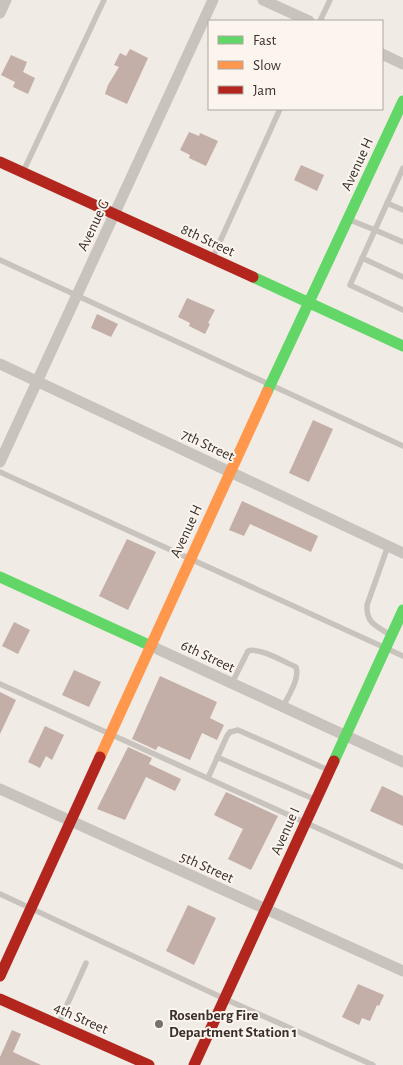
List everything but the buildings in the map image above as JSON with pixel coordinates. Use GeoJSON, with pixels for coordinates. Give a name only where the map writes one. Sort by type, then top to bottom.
{"type":"FeatureCollection","features":[{"type":"Feature","properties":{"kind":"main road","name":"Avenue H"},"geometry":{"type":"LineString","coordinates":[[0,976],[190,558],[402,107]]}},
{"type":"Feature","properties":{"kind":"main road","name":"8th Street"},"geometry":{"type":"LineString","coordinates":[[0,162],[403,345]]}},
{"type":"Feature","properties":{"kind":"main road","name":"6th Street"},"geometry":{"type":"LineString","coordinates":[[0,577],[151,646]]}},
{"type":"Feature","properties":{"kind":"main road","name":"Avenue I"},"geometry":{"type":"LineString","coordinates":[[194,1065],[403,610]]}},
{"type":"Feature","properties":{"kind":"main road","name":"4th Street"},"geometry":{"type":"LineString","coordinates":[[0,999],[149,1065]]}},
{"type":"Feature","properties":{"kind":"street"},"geometry":{"type":"LineString","coordinates":[[0,14],[6,0]]}},
{"type":"Feature","properties":{"kind":"street","name":"Avenue G"},"geometry":{"type":"LineString","coordinates":[[0,462],[213,0]]}},
{"type":"Feature","properties":{"kind":"street"},"geometry":{"type":"LineString","coordinates":[[263,0],[307,20]]}},
{"type":"Feature","properties":{"kind":"street"},"geometry":{"type":"LineString","coordinates":[[383,54],[403,64]]}},
{"type":"Feature","properties":{"kind":"street","name":"7th Street"},"geometry":{"type":"LineString","coordinates":[[0,364],[403,553]]}},
{"type":"Feature","properties":{"kind":"street","name":"6th Street"},"geometry":{"type":"LineString","coordinates":[[151,646],[403,762]]}},
{"type":"Feature","properties":{"kind":"street","name":"5th Street"},"geometry":{"type":"LineString","coordinates":[[0,789],[403,971]]}},
{"type":"Feature","properties":{"kind":"lane"},"geometry":{"type":"LineString","coordinates":[[23,172],[104,0]]}},
{"type":"Feature","properties":{"kind":"lane"},"geometry":{"type":"LineString","coordinates":[[320,20],[330,0]]}},
{"type":"Feature","properties":{"kind":"lane"},"geometry":{"type":"LineString","coordinates":[[212,259],[280,110]]}},
{"type":"Feature","properties":{"kind":"lane"},"geometry":{"type":"LineString","coordinates":[[403,168],[350,285],[403,310]]}},
{"type":"Feature","properties":{"kind":"lane"},"geometry":{"type":"LineString","coordinates":[[387,203],[403,210]]}},
{"type":"Feature","properties":{"kind":"lane"},"geometry":{"type":"LineString","coordinates":[[348,219],[403,242]]}},
{"type":"Feature","properties":{"kind":"lane"},"geometry":{"type":"LineString","coordinates":[[362,258],[403,277]]}},
{"type":"Feature","properties":{"kind":"lane"},"geometry":{"type":"LineString","coordinates":[[0,260],[403,446]]}},
{"type":"Feature","properties":{"kind":"lane"},"geometry":{"type":"LineString","coordinates":[[0,472],[403,656]]}},
{"type":"Feature","properties":{"kind":"lane"},"geometry":{"type":"LineString","coordinates":[[388,546],[367,605],[366,613],[367,618],[372,623],[391,636]]}},
{"type":"Feature","properties":{"kind":"lane"},"geometry":{"type":"LineString","coordinates":[[232,683],[248,650],[261,651],[296,667],[297,671],[294,681],[283,707]]}},
{"type":"Feature","properties":{"kind":"lane"},"geometry":{"type":"LineString","coordinates":[[0,684],[403,867]]}},
{"type":"Feature","properties":{"kind":"lane"},"geometry":{"type":"LineString","coordinates":[[208,778],[227,736],[230,732],[238,730],[330,770]]}},
{"type":"Feature","properties":{"kind":"lane"},"geometry":{"type":"LineString","coordinates":[[218,758],[316,800]]}},
{"type":"Feature","properties":{"kind":"lane"},"geometry":{"type":"LineString","coordinates":[[0,894],[225,999],[373,1065]]}},
{"type":"Feature","properties":{"kind":"lane"},"geometry":{"type":"LineString","coordinates":[[58,1025],[86,963]]}},
{"type":"Feature","properties":{"kind":"traffic: fast"},"geometry":{"type":"LineString","coordinates":[[267,392],[403,101]]}},
{"type":"Feature","properties":{"kind":"traffic: fast"},"geometry":{"type":"LineString","coordinates":[[253,277],[403,346]]}},
{"type":"Feature","properties":{"kind":"traffic: fast"},"geometry":{"type":"LineString","coordinates":[[0,577],[151,646]]}},
{"type":"Feature","properties":{"kind":"traffic: fast"},"geometry":{"type":"LineString","coordinates":[[334,761],[403,610]]}},
{"type":"Feature","properties":{"kind":"traffic: slow"},"geometry":{"type":"LineString","coordinates":[[100,757],[267,392]]}},
{"type":"Feature","properties":{"kind":"traffic: jam"},"geometry":{"type":"LineString","coordinates":[[0,162],[253,277]]}},
{"type":"Feature","properties":{"kind":"traffic: jam"},"geometry":{"type":"LineString","coordinates":[[0,976],[100,757]]}},
{"type":"Feature","properties":{"kind":"traffic: jam"},"geometry":{"type":"LineString","coordinates":[[194,1065],[334,761]]}},
{"type":"Feature","properties":{"kind":"traffic: jam"},"geometry":{"type":"LineString","coordinates":[[0,999],[149,1065]]}},
{"type":"Feature","properties":{"kind":"place","name":"Rosenberg Fire Department Station 1"},"geometry":{"type":"Point","coordinates":[159,1024]}}]}
